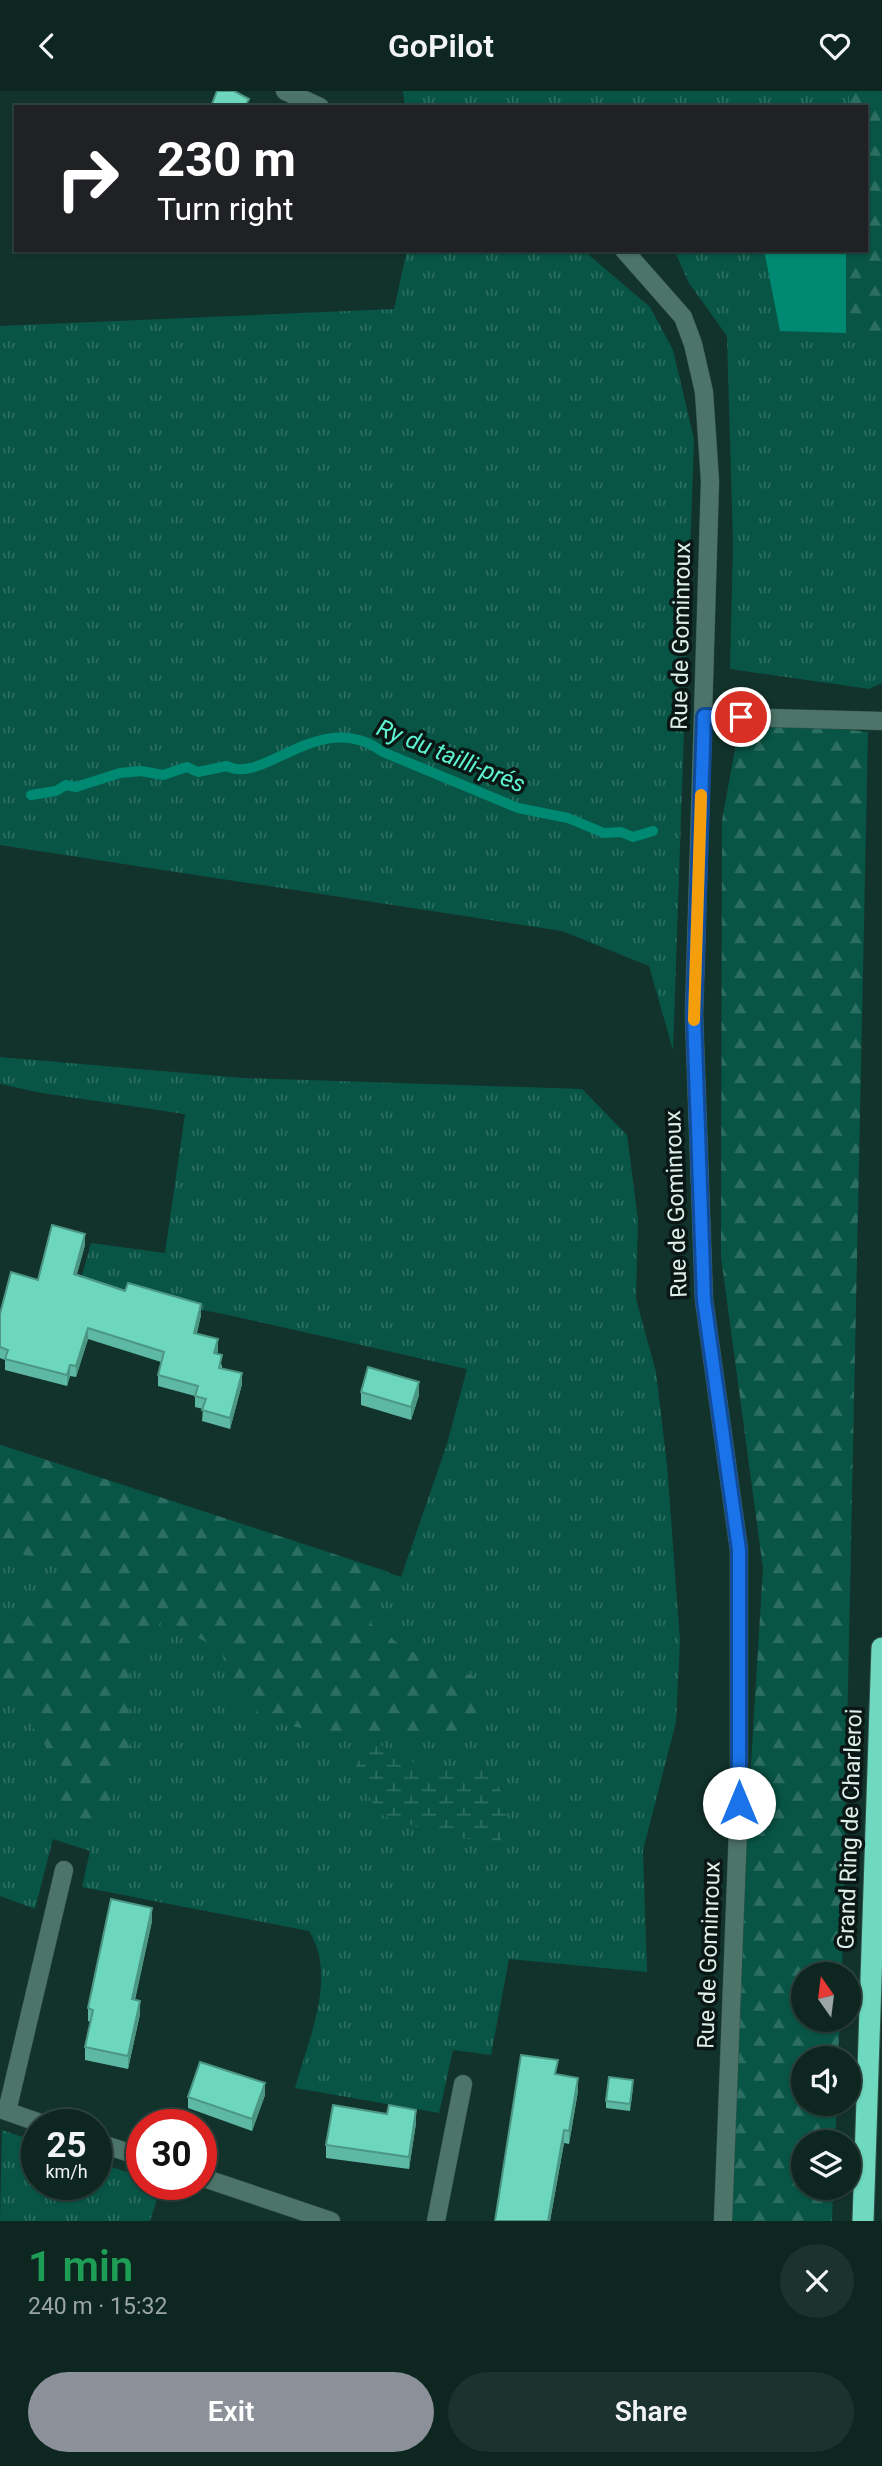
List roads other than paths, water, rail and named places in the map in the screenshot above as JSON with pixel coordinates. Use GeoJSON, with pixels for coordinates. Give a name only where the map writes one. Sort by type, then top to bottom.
{"type":"FeatureCollection","features":[{"type":"Feature","properties":{"kind":"highway","name":"Grand Ring de Charleroi"},"geometry":{"type":"LineString","coordinates":[[863,2221],[882,1648]]}},
{"type":"Feature","properties":{"kind":"street"},"geometry":{"type":"LineString","coordinates":[[285,91],[316,105]]}},
{"type":"Feature","properties":{"kind":"street","name":"Rue de Gominroux"},"geometry":{"type":"LineString","coordinates":[[626,252],[683,317],[693,344],[704,392],[710,481],[694,1015],[704,1300],[739,1550],[739,1803],[723,2221]]}},
{"type":"Feature","properties":{"kind":"street"},"geometry":{"type":"LineString","coordinates":[[704,716],[882,721]]}},
{"type":"Feature","properties":{"kind":"street"},"geometry":{"type":"LineString","coordinates":[[21,2116],[4,2110],[64,1870]]}},
{"type":"Feature","properties":{"kind":"street"},"geometry":{"type":"LineString","coordinates":[[436,2221],[463,2084]]}},
{"type":"Feature","properties":{"kind":"street"},"geometry":{"type":"LineString","coordinates":[[217,2182],[331,2221]]}},
{"type":"Feature","properties":{"kind":"waterway","name":"Ry du tailli-prés"},"geometry":{"type":"LineString","coordinates":[[31,795],[56,791],[66,785],[76,787],[120,773],[141,771],[163,775],[187,767],[198,772],[227,766],[242,769],[258,766],[316,741],[337,738],[360,740],[518,808],[568,818],[604,833],[621,832],[633,837],[653,831]]}}]}
